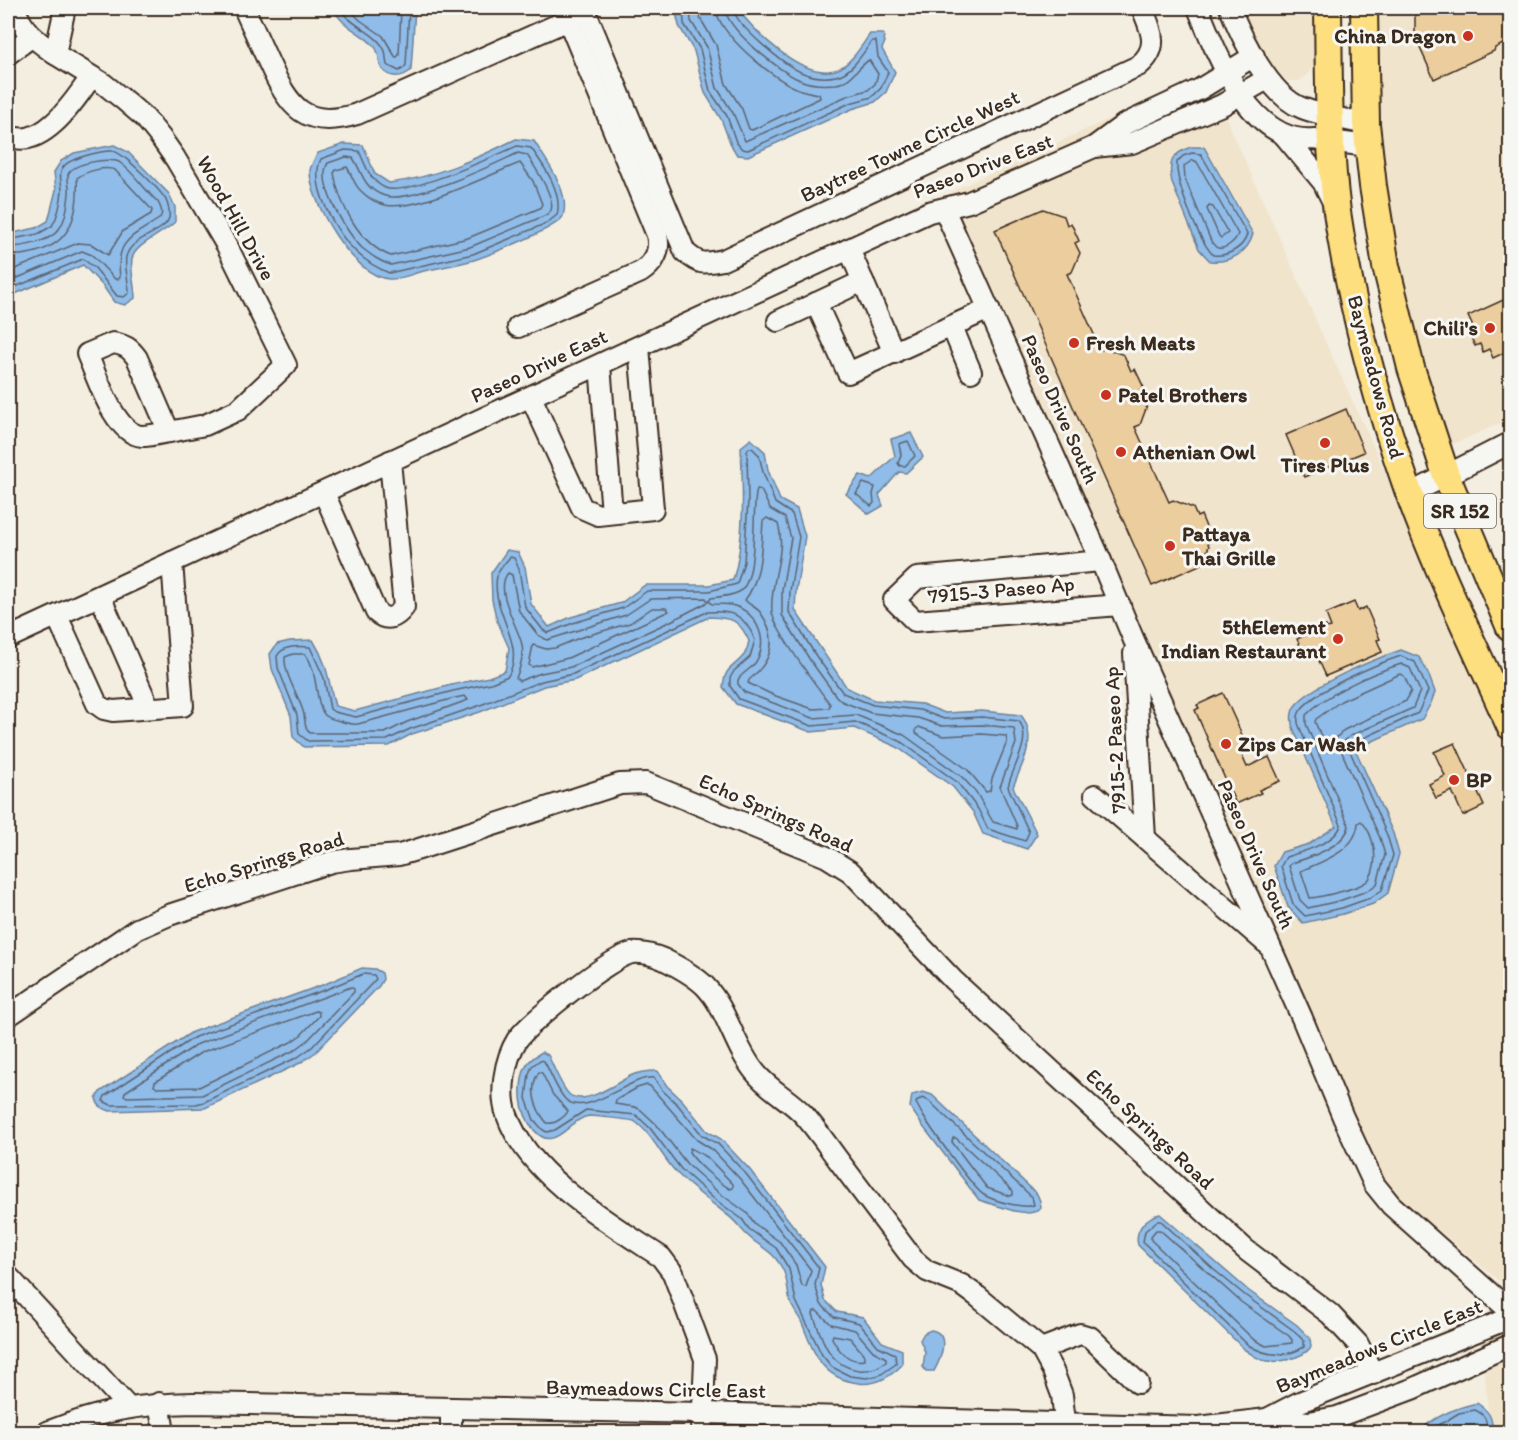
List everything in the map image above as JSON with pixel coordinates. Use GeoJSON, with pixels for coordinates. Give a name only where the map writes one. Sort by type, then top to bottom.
{"type":"FeatureCollection","features":[{"type":"Feature","properties":{"kind":"main road","name":"Baymeadows Road"},"geometry":{"type":"LineString","coordinates":[[1328,8],[1331,143],[1337,211],[1349,277],[1371,373],[1410,494],[1467,631],[1510,726]]}},
{"type":"Feature","properties":{"kind":"main road","name":"Baymeadows Road"},"geometry":{"type":"LineString","coordinates":[[1364,8],[1367,135],[1386,266],[1410,368],[1446,475],[1510,628]]}},
{"type":"Feature","properties":{"kind":"street"},"geometry":{"type":"LineString","coordinates":[[8,54],[31,37],[21,23],[15,8]]}},
{"type":"Feature","properties":{"kind":"street"},"geometry":{"type":"LineString","coordinates":[[55,54],[65,8]]}},
{"type":"Feature","properties":{"kind":"street"},"geometry":{"type":"LineString","coordinates":[[244,8],[288,100],[308,115],[322,120],[339,120],[357,114],[568,20],[659,245],[656,257],[650,266],[641,272],[518,327]]}},
{"type":"Feature","properties":{"kind":"street","name":"Baytree Towne Circle West"},"geometry":{"type":"LineString","coordinates":[[584,8],[685,252],[696,262],[705,264],[723,260],[1138,66],[1151,52],[1153,41],[1142,8]]}},
{"type":"Feature","properties":{"kind":"street"},"geometry":{"type":"LineString","coordinates":[[1198,8],[1227,73],[1240,95],[1268,125],[1284,135],[1323,182],[1337,211]]}},
{"type":"Feature","properties":{"kind":"street"},"geometry":{"type":"LineString","coordinates":[[1230,8],[1254,56],[1277,90],[1300,108],[1330,116],[1367,135]]}},
{"type":"Feature","properties":{"kind":"street","name":"Wood Hill Drive"},"geometry":{"type":"LineString","coordinates":[[31,37],[91,76],[145,118],[176,158],[227,246],[286,365],[238,410],[206,425],[170,432]]}},
{"type":"Feature","properties":{"kind":"street","name":"Paseo Drive East"},"geometry":{"type":"LineString","coordinates":[[8,638],[930,212],[969,202],[1094,147],[1125,124],[1200,88],[1254,56]]}},
{"type":"Feature","properties":{"kind":"street"},"geometry":{"type":"LineString","coordinates":[[8,135],[14,138],[28,137],[43,131],[69,109],[91,76]]}},
{"type":"Feature","properties":{"kind":"street","name":"Paseo Drive East"},"geometry":{"type":"LineString","coordinates":[[1094,147],[1132,143],[1240,95],[1268,79]]}},
{"type":"Feature","properties":{"kind":"street"},"geometry":{"type":"LineString","coordinates":[[1284,135],[1331,143],[1367,135]]}},
{"type":"Feature","properties":{"kind":"street","name":"Paseo Drive South"},"geometry":{"type":"LineString","coordinates":[[944,209],[1374,1184],[1391,1205],[1510,1311]]}},
{"type":"Feature","properties":{"kind":"street"},"geometry":{"type":"LineString","coordinates":[[849,249],[894,353]]}},
{"type":"Feature","properties":{"kind":"street"},"geometry":{"type":"LineString","coordinates":[[778,321],[863,281]]}},
{"type":"Feature","properties":{"kind":"street"},"geometry":{"type":"LineString","coordinates":[[816,303],[848,373],[989,309]]}},
{"type":"Feature","properties":{"kind":"street"},"geometry":{"type":"LineString","coordinates":[[952,327],[971,372]]}},
{"type":"Feature","properties":{"kind":"street"},"geometry":{"type":"LineString","coordinates":[[113,343],[124,345],[131,350],[137,358],[170,432],[141,436],[122,426],[87,354],[113,343]]}},
{"type":"Feature","properties":{"kind":"street"},"geometry":{"type":"LineString","coordinates":[[531,397],[582,508],[598,515],[653,509],[639,347]]}},
{"type":"Feature","properties":{"kind":"street"},"geometry":{"type":"LineString","coordinates":[[600,365],[612,513]]}},
{"type":"Feature","properties":{"kind":"street"},"geometry":{"type":"LineString","coordinates":[[1410,494],[1510,443]]}},
{"type":"Feature","properties":{"kind":"street"},"geometry":{"type":"LineString","coordinates":[[324,493],[376,612],[381,617],[389,618],[399,615],[404,607],[390,461]]}},
{"type":"Feature","properties":{"kind":"street","name":"7915-3 Paseo Ap"},"geometry":{"type":"LineString","coordinates":[[1101,561],[917,578],[894,600],[915,621],[1120,604]]}},
{"type":"Feature","properties":{"kind":"street"},"geometry":{"type":"LineString","coordinates":[[57,616],[97,704],[104,709],[113,711],[183,706],[172,562]]}},
{"type":"Feature","properties":{"kind":"street"},"geometry":{"type":"LineString","coordinates":[[100,596],[150,708]]}},
{"type":"Feature","properties":{"kind":"street","name":"7915-2 Paseo Ap"},"geometry":{"type":"LineString","coordinates":[[1133,638],[1145,838]]}},
{"type":"Feature","properties":{"kind":"street","name":"Echo Springs Road"},"geometry":{"type":"LineString","coordinates":[[8,1016],[137,929],[169,915],[331,862],[399,855],[620,784],[646,783],[827,857],[851,872],[953,980],[1246,1250],[1330,1314],[1358,1344],[1373,1374]]}},
{"type":"Feature","properties":{"kind":"street"},"geometry":{"type":"LineString","coordinates":[[1095,795],[1270,947]]}},
{"type":"Feature","properties":{"kind":"street"},"geometry":{"type":"LineString","coordinates":[[702,1423],[705,1359],[673,1273],[661,1257],[578,1202],[551,1177],[521,1144],[506,1111],[504,1098],[507,1063],[518,1040],[531,1026],[607,966],[631,953],[645,953],[663,959],[705,986],[715,1000],[752,1069],[765,1083],[803,1114],[913,1259],[927,1271],[962,1285],[1017,1327],[1041,1349],[1062,1395],[1065,1423]]}},
{"type":"Feature","properties":{"kind":"street"},"geometry":{"type":"LineString","coordinates":[[8,1276],[128,1407]]}},
{"type":"Feature","properties":{"kind":"street","name":"Baymeadows Circle East"},"geometry":{"type":"LineString","coordinates":[[1267,1419],[1300,1402],[1510,1318]]}},
{"type":"Feature","properties":{"kind":"street"},"geometry":{"type":"LineString","coordinates":[[1041,1349],[1080,1334],[1090,1337],[1138,1383]]}},
{"type":"Feature","properties":{"kind":"street","name":"Baymeadows Circle East"},"geometry":{"type":"LineString","coordinates":[[47,1432],[99,1414],[159,1403],[452,1408],[702,1423],[891,1426],[1065,1423],[1205,1430],[1267,1419],[1309,1422],[1337,1417],[1412,1389],[1510,1346]]}},
{"type":"Feature","properties":{"kind":"street"},"geometry":{"type":"LineString","coordinates":[[159,1403],[165,1432]]}},
{"type":"Feature","properties":{"kind":"street"},"geometry":{"type":"LineString","coordinates":[[451,1432],[452,1408]]}},
{"type":"Feature","properties":{"kind":"shaded area"},"geometry":{"type":"Polygon","coordinates":[[[1241,8],[1316,8],[1316,61],[1307,76],[1299,81],[1288,81],[1279,77],[1258,48],[1241,8]]]}},
{"type":"Feature","properties":{"kind":"shaded area"},"geometry":{"type":"Polygon","coordinates":[[[1374,8],[1510,8],[1510,419],[1445,448],[1397,273],[1381,168],[1374,54],[1374,8]]]}},
{"type":"Feature","properties":{"kind":"shaded area"},"geometry":{"type":"Polygon","coordinates":[[[1213,71],[1227,120],[1510,748],[1510,1290],[1376,1178],[1143,629],[950,192],[1213,71]],[[1401,650],[1331,680],[1291,720],[1336,826],[1309,845],[1282,852],[1274,866],[1303,923],[1373,904],[1393,833],[1355,749],[1422,719],[1401,650]]]}},
{"type":"Feature","properties":{"kind":"shaded area"},"geometry":{"type":"Polygon","coordinates":[[[1510,1307],[1510,1432],[1493,1432],[1493,1422],[1488,1411],[1480,1320],[1510,1307]]]}},
{"type":"Feature","properties":{"kind":"water"},"geometry":{"type":"Polygon","coordinates":[[[333,8],[415,8],[411,70],[404,75],[396,76],[385,72],[374,46],[346,25],[333,8]]]}},
{"type":"Feature","properties":{"kind":"water"},"geometry":{"type":"Polygon","coordinates":[[[677,8],[737,8],[767,41],[780,51],[794,61],[822,71],[840,68],[855,55],[870,34],[883,34],[885,42],[882,49],[895,72],[886,92],[875,102],[852,109],[748,156],[737,155],[721,119],[705,93],[694,51],[679,26],[677,8]]]}},
{"type":"Feature","properties":{"kind":"water"},"geometry":{"type":"Polygon","coordinates":[[[516,139],[534,141],[551,167],[564,197],[565,207],[559,221],[508,247],[482,257],[401,278],[389,279],[376,275],[362,266],[348,252],[325,218],[312,184],[310,170],[318,153],[344,144],[363,145],[375,174],[389,183],[422,177],[454,167],[516,139]]]}},
{"type":"Feature","properties":{"kind":"water"},"geometry":{"type":"Polygon","coordinates":[[[114,145],[128,152],[169,194],[175,207],[175,222],[134,254],[132,268],[135,298],[125,305],[114,302],[103,286],[83,265],[8,297],[8,234],[36,228],[48,221],[56,190],[54,172],[61,161],[74,153],[114,145]]]}},
{"type":"Feature","properties":{"kind":"water"},"geometry":{"type":"Polygon","coordinates":[[[1191,147],[1204,147],[1253,234],[1247,247],[1231,258],[1210,261],[1199,249],[1172,183],[1170,170],[1172,160],[1179,153],[1191,147]]]}},
{"type":"Feature","properties":{"kind":"water"},"geometry":{"type":"Polygon","coordinates":[[[911,433],[923,457],[906,473],[899,472],[879,495],[883,506],[869,514],[846,494],[860,475],[871,479],[895,456],[891,439],[911,433]]]}},
{"type":"Feature","properties":{"kind":"water"},"geometry":{"type":"Polygon","coordinates":[[[751,439],[765,452],[768,470],[780,500],[797,509],[805,536],[795,610],[847,688],[874,700],[922,704],[945,713],[982,711],[1021,715],[1029,733],[1029,742],[1013,787],[1037,834],[1027,849],[983,834],[973,812],[953,787],[897,747],[854,728],[811,732],[736,704],[723,687],[724,680],[728,671],[745,653],[749,641],[738,624],[724,618],[709,617],[575,680],[544,686],[480,712],[412,734],[389,746],[304,747],[293,737],[291,716],[272,669],[270,654],[277,644],[313,640],[325,665],[335,706],[355,711],[505,671],[509,648],[497,621],[492,600],[491,573],[507,550],[518,552],[525,567],[531,604],[549,627],[571,617],[621,603],[645,585],[709,585],[733,580],[740,548],[743,497],[741,447],[751,439]]]}},
{"type":"Feature","properties":{"kind":"water"},"geometry":{"type":"Polygon","coordinates":[[[1401,650],[1419,657],[1435,692],[1431,703],[1422,719],[1355,749],[1393,833],[1399,854],[1388,893],[1373,904],[1303,923],[1288,907],[1274,866],[1282,852],[1309,844],[1336,826],[1293,728],[1292,711],[1303,698],[1329,681],[1401,650]]]}},
{"type":"Feature","properties":{"kind":"water"},"geometry":{"type":"Polygon","coordinates":[[[362,968],[375,969],[382,973],[383,979],[379,986],[316,1052],[300,1063],[205,1108],[110,1111],[98,1103],[96,1098],[100,1092],[192,1032],[325,984],[362,968]]]}},
{"type":"Feature","properties":{"kind":"water"},"geometry":{"type":"Polygon","coordinates":[[[542,1052],[548,1055],[567,1092],[576,1098],[592,1096],[636,1074],[657,1071],[667,1086],[682,1100],[707,1131],[721,1139],[750,1170],[825,1267],[821,1285],[825,1300],[837,1312],[863,1317],[882,1342],[902,1350],[902,1365],[882,1380],[865,1384],[845,1380],[835,1376],[827,1369],[815,1353],[791,1304],[785,1274],[779,1263],[731,1218],[683,1179],[646,1132],[634,1121],[589,1116],[581,1118],[553,1138],[546,1138],[538,1134],[524,1112],[521,1091],[526,1066],[542,1052]]]}},
{"type":"Feature","properties":{"kind":"water"},"geometry":{"type":"Polygon","coordinates":[[[923,1092],[932,1095],[1037,1194],[1041,1208],[1038,1211],[1029,1213],[1014,1211],[979,1200],[910,1107],[912,1095],[923,1092]]]}},
{"type":"Feature","properties":{"kind":"water"},"geometry":{"type":"Polygon","coordinates":[[[1160,1214],[1249,1291],[1297,1325],[1310,1338],[1311,1347],[1302,1355],[1288,1360],[1274,1361],[1262,1360],[1245,1350],[1138,1245],[1138,1234],[1142,1225],[1150,1218],[1160,1214]]]}},
{"type":"Feature","properties":{"kind":"water"},"geometry":{"type":"Polygon","coordinates":[[[931,1330],[941,1336],[943,1347],[934,1371],[926,1371],[923,1367],[925,1352],[920,1340],[924,1333],[931,1330]]]}},
{"type":"Feature","properties":{"kind":"water"},"geometry":{"type":"Polygon","coordinates":[[[1477,1403],[1489,1415],[1493,1432],[1419,1432],[1431,1421],[1445,1413],[1477,1403]]]}},
{"type":"Feature","properties":{"kind":"building"},"geometry":{"type":"Polygon","coordinates":[[[1415,8],[1510,8],[1510,38],[1494,51],[1434,79],[1415,37],[1415,8]]]}},
{"type":"Feature","properties":{"kind":"building"},"geometry":{"type":"Polygon","coordinates":[[[1043,209],[1064,216],[1067,225],[1071,223],[1079,241],[1075,243],[1080,253],[1072,272],[1067,274],[1101,350],[1105,348],[1124,355],[1131,371],[1135,369],[1144,388],[1140,390],[1147,406],[1140,425],[1135,427],[1169,502],[1173,500],[1193,508],[1197,517],[1201,515],[1209,534],[1205,536],[1209,546],[1202,564],[1152,586],[995,230],[1043,209]]]}},
{"type":"Feature","properties":{"kind":"building","name":"Chili's"},"geometry":{"type":"Polygon","coordinates":[[[1510,297],[1510,350],[1493,358],[1489,349],[1483,352],[1480,344],[1475,346],[1467,329],[1473,327],[1468,316],[1510,297]]]}},
{"type":"Feature","properties":{"kind":"building","name":"Tires Plus"},"geometry":{"type":"Polygon","coordinates":[[[1346,409],[1364,452],[1304,477],[1286,435],[1346,409]]]}},
{"type":"Feature","properties":{"kind":"building","name":"5thElement Indian Restaurant"},"geometry":{"type":"Polygon","coordinates":[[[1354,602],[1358,611],[1366,607],[1380,639],[1377,640],[1382,652],[1326,676],[1315,652],[1304,654],[1297,639],[1326,626],[1331,627],[1326,614],[1354,602]]]}},
{"type":"Feature","properties":{"kind":"building","name":"Zips Car Wash"},"geometry":{"type":"Polygon","coordinates":[[[1223,693],[1243,737],[1240,739],[1244,749],[1240,751],[1247,767],[1269,757],[1280,781],[1259,790],[1261,793],[1236,804],[1195,710],[1199,708],[1197,705],[1223,693]]]}},
{"type":"Feature","properties":{"kind":"building","name":"BP"},"geometry":{"type":"Polygon","coordinates":[[[1455,743],[1484,806],[1463,816],[1452,791],[1436,798],[1429,784],[1445,776],[1434,752],[1455,743]]]}},
{"type":"Feature","properties":{"kind":"building"},"geometry":{"type":"Polygon","coordinates":[[[1510,892],[1510,913],[1504,900],[1509,898],[1507,894],[1510,892]]]}},
{"type":"Feature","properties":{"kind":"place","name":"China Dragon"},"geometry":{"type":"Point","coordinates":[1468,36]}},
{"type":"Feature","properties":{"kind":"place","name":"Chili's"},"geometry":{"type":"Point","coordinates":[1490,328]}},
{"type":"Feature","properties":{"kind":"place","name":"Fresh Meats"},"geometry":{"type":"Point","coordinates":[1074,343]}},
{"type":"Feature","properties":{"kind":"place","name":"Patel Brothers"},"geometry":{"type":"Point","coordinates":[1106,395]}},
{"type":"Feature","properties":{"kind":"place","name":"Tires Plus"},"geometry":{"type":"Point","coordinates":[1325,443]}},
{"type":"Feature","properties":{"kind":"place","name":"Athenian Owl"},"geometry":{"type":"Point","coordinates":[1121,452]}},
{"type":"Feature","properties":{"kind":"place","name":"Pattaya Thai Grille"},"geometry":{"type":"Point","coordinates":[1170,546]}},
{"type":"Feature","properties":{"kind":"place","name":"5thElement Indian Restaurant"},"geometry":{"type":"Point","coordinates":[1338,639]}},
{"type":"Feature","properties":{"kind":"place","name":"Zips Car Wash"},"geometry":{"type":"Point","coordinates":[1226,744]}},
{"type":"Feature","properties":{"kind":"place","name":"BP"},"geometry":{"type":"Point","coordinates":[1454,780]}}]}
